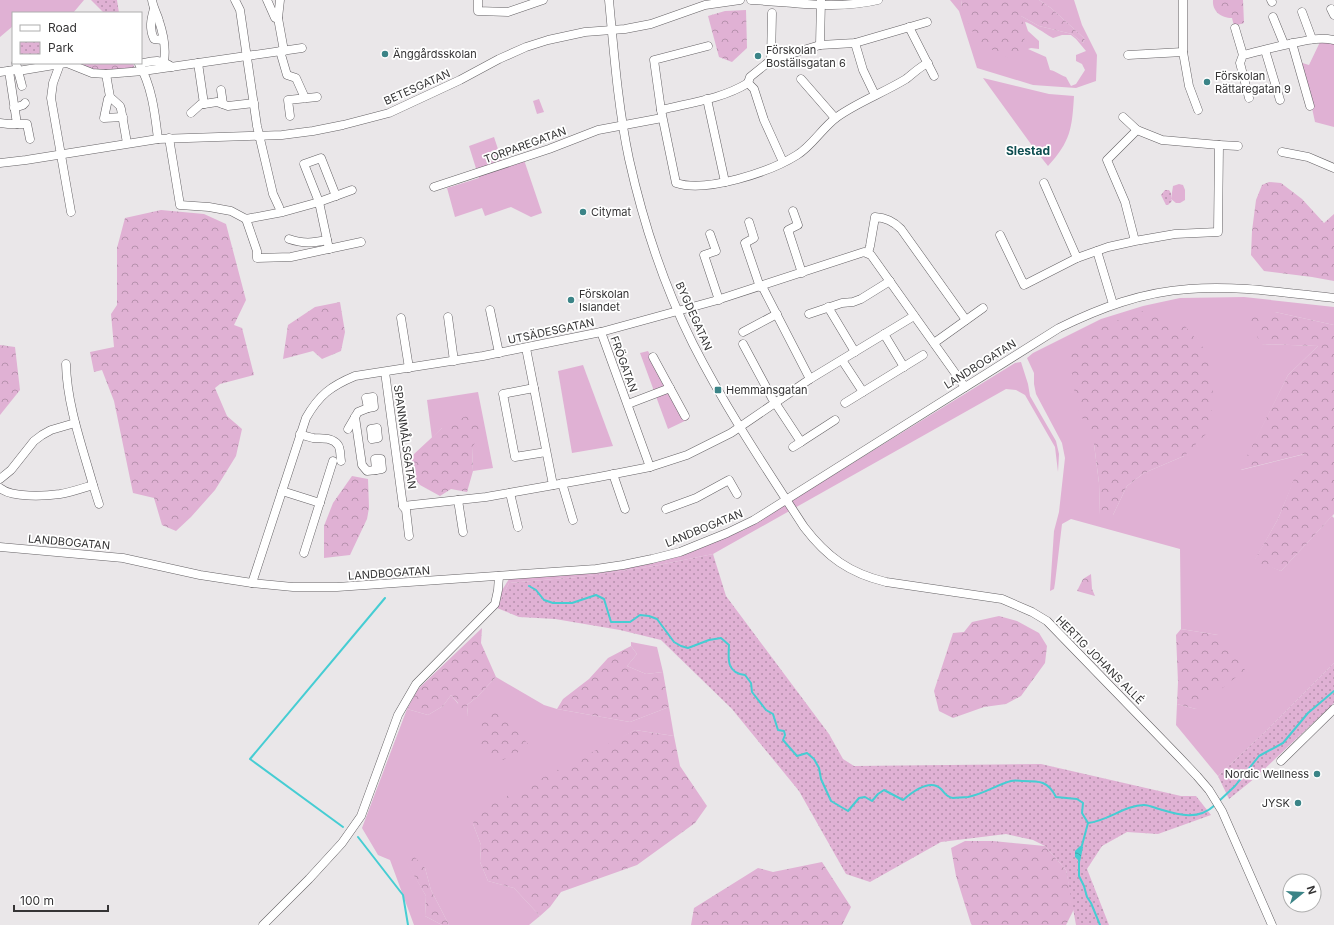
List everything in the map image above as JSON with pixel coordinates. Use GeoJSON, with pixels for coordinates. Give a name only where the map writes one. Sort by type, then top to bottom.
{"type":"FeatureCollection","features":[{"type":"Feature","properties":{"kind":"street"},"geometry":{"type":"LineString","coordinates":[[152,0],[163,40],[165,53],[164,61]]}},
{"type":"Feature","properties":{"kind":"street"},"geometry":{"type":"LineString","coordinates":[[236,0],[240,10],[248,56],[259,135],[273,194],[279,207]]}},
{"type":"Feature","properties":{"kind":"street"},"geometry":{"type":"LineString","coordinates":[[267,0],[275,18],[278,18]]}},
{"type":"Feature","properties":{"kind":"street"},"geometry":{"type":"LineString","coordinates":[[280,0],[278,18],[287,75],[296,78],[305,98]]}},
{"type":"Feature","properties":{"kind":"street"},"geometry":{"type":"LineString","coordinates":[[478,0],[478,11],[502,12],[508,12],[543,0]]}},
{"type":"Feature","properties":{"kind":"street","name":"BYGDEGATAN"},"geometry":{"type":"LineString","coordinates":[[610,0],[623,125],[629,159],[652,242],[678,312],[705,366],[740,427],[786,500]]}},
{"type":"Feature","properties":{"kind":"street","name":"BETESGATAN"},"geometry":{"type":"LineString","coordinates":[[0,163],[158,139],[298,133],[343,125],[389,113],[460,80],[499,59],[526,48],[567,35],[651,24],[705,5],[740,0]]}},
{"type":"Feature","properties":{"kind":"street"},"geometry":{"type":"LineString","coordinates":[[751,0],[858,4],[878,0]]}},
{"type":"Feature","properties":{"kind":"street"},"geometry":{"type":"LineString","coordinates":[[1183,0],[1183,52],[1189,86],[1198,110]]}},
{"type":"Feature","properties":{"kind":"street"},"geometry":{"type":"LineString","coordinates":[[820,45],[821,2]]}},
{"type":"Feature","properties":{"kind":"street"},"geometry":{"type":"LineString","coordinates":[[1302,12],[1312,39]]}},
{"type":"Feature","properties":{"kind":"street"},"geometry":{"type":"LineString","coordinates":[[772,13],[772,60]]}},
{"type":"Feature","properties":{"kind":"street"},"geometry":{"type":"LineString","coordinates":[[1273,17],[1288,44],[1310,106]]}},
{"type":"Feature","properties":{"kind":"street"},"geometry":{"type":"LineString","coordinates":[[623,125],[740,88],[748,83],[750,77],[772,60],[820,45],[855,43],[927,22]]}},
{"type":"Feature","properties":{"kind":"street"},"geometry":{"type":"LineString","coordinates":[[909,27],[934,76]]}},
{"type":"Feature","properties":{"kind":"street"},"geometry":{"type":"LineString","coordinates":[[1235,28],[1242,55],[1240,63],[1250,98]]}},
{"type":"Feature","properties":{"kind":"street"},"geometry":{"type":"LineString","coordinates":[[1242,55],[1312,39],[1325,38],[1334,40]]}},
{"type":"Feature","properties":{"kind":"street"},"geometry":{"type":"LineString","coordinates":[[855,43],[863,70],[875,95]]}},
{"type":"Feature","properties":{"kind":"street"},"geometry":{"type":"LineString","coordinates":[[708,46],[654,60],[661,114],[676,183],[682,185],[707,185],[725,182],[759,173],[798,155],[835,118],[853,106],[907,79],[922,66],[928,63]]}},
{"type":"Feature","properties":{"kind":"street"},"geometry":{"type":"LineString","coordinates":[[69,64],[92,73],[106,74],[143,71],[302,48]]}},
{"type":"Feature","properties":{"kind":"street"},"geometry":{"type":"LineString","coordinates":[[1265,50],[1280,100]]}},
{"type":"Feature","properties":{"kind":"street"},"geometry":{"type":"LineString","coordinates":[[1128,55],[1183,52]]}},
{"type":"Feature","properties":{"kind":"street"},"geometry":{"type":"LineString","coordinates":[[142,63],[156,60],[164,61],[172,67]]}},
{"type":"Feature","properties":{"kind":"street"},"geometry":{"type":"LineString","coordinates":[[198,63],[204,104]]}},
{"type":"Feature","properties":{"kind":"street"},"geometry":{"type":"LineString","coordinates":[[17,124],[4,72],[17,67],[60,64],[53,83],[51,98],[71,212]]}},
{"type":"Feature","properties":{"kind":"street"},"geometry":{"type":"LineString","coordinates":[[139,64],[143,71],[155,111],[158,139]]}},
{"type":"Feature","properties":{"kind":"street"},"geometry":{"type":"LineString","coordinates":[[17,67],[22,86]]}},
{"type":"Feature","properties":{"kind":"street"},"geometry":{"type":"LineString","coordinates":[[106,74],[110,97],[108,99],[104,118],[123,117]]}},
{"type":"Feature","properties":{"kind":"street"},"geometry":{"type":"LineString","coordinates":[[800,79],[835,118]]}},
{"type":"Feature","properties":{"kind":"street"},"geometry":{"type":"LineString","coordinates":[[748,83],[754,89],[764,120],[783,162]]}},
{"type":"Feature","properties":{"kind":"street"},"geometry":{"type":"LineString","coordinates":[[221,90],[223,104]]}},
{"type":"Feature","properties":{"kind":"street"},"geometry":{"type":"LineString","coordinates":[[110,97],[120,106],[127,143]]}},
{"type":"Feature","properties":{"kind":"street"},"geometry":{"type":"LineString","coordinates":[[290,116],[288,100],[317,97]]}},
{"type":"Feature","properties":{"kind":"street"},"geometry":{"type":"LineString","coordinates":[[707,99],[725,182]]}},
{"type":"Feature","properties":{"kind":"street"},"geometry":{"type":"LineString","coordinates":[[191,113],[201,104],[217,102],[228,106],[254,103]]}},
{"type":"Feature","properties":{"kind":"street"},"geometry":{"type":"LineString","coordinates":[[14,108],[25,103]]}},
{"type":"Feature","properties":{"kind":"street"},"geometry":{"type":"LineString","coordinates":[[1123,116],[1137,130],[1162,140],[1238,146]]}},
{"type":"Feature","properties":{"kind":"street"},"geometry":{"type":"LineString","coordinates":[[0,123],[27,124],[30,138]]}},
{"type":"Feature","properties":{"kind":"street","name":"TORPAREGATAN"},"geometry":{"type":"LineString","coordinates":[[434,187],[549,149],[606,127],[623,125]]}},
{"type":"Feature","properties":{"kind":"street"},"geometry":{"type":"LineString","coordinates":[[1135,241],[1125,202],[1107,160],[1137,130]]}},
{"type":"Feature","properties":{"kind":"street"},"geometry":{"type":"LineString","coordinates":[[169,138],[180,205],[208,207],[231,211],[246,219],[283,212],[320,202],[352,190]]}},
{"type":"Feature","properties":{"kind":"street"},"geometry":{"type":"LineString","coordinates":[[1000,235],[1022,286],[1077,258],[1097,251],[1135,241],[1175,234],[1218,232],[1219,145]]}},
{"type":"Feature","properties":{"kind":"street"},"geometry":{"type":"LineString","coordinates":[[1282,152],[1308,157],[1334,168]]}},
{"type":"Feature","properties":{"kind":"street"},"geometry":{"type":"LineString","coordinates":[[329,249],[320,202],[304,164],[321,158],[336,196]]}},
{"type":"Feature","properties":{"kind":"street"},"geometry":{"type":"LineString","coordinates":[[1044,183],[1077,258]]}},
{"type":"Feature","properties":{"kind":"street"},"geometry":{"type":"LineString","coordinates":[[793,211],[798,225],[788,230],[802,273]]}},
{"type":"Feature","properties":{"kind":"street"},"geometry":{"type":"LineString","coordinates":[[868,253],[870,246],[872,216],[885,218],[893,222],[901,229],[966,320]]}},
{"type":"Feature","properties":{"kind":"street"},"geometry":{"type":"LineString","coordinates":[[246,219],[257,251],[257,258],[291,257],[361,242]]}},
{"type":"Feature","properties":{"kind":"street"},"geometry":{"type":"LineString","coordinates":[[749,222],[754,238],[745,243],[761,287],[777,314],[810,379]]}},
{"type":"Feature","properties":{"kind":"street"},"geometry":{"type":"LineString","coordinates":[[710,234],[716,251],[704,255],[719,300]]}},
{"type":"Feature","properties":{"kind":"street"},"geometry":{"type":"LineString","coordinates":[[289,239],[310,243],[327,240]]}},
{"type":"Feature","properties":{"kind":"street"},"geometry":{"type":"LineString","coordinates":[[1097,251],[1113,304]]}},
{"type":"Feature","properties":{"kind":"street"},"geometry":{"type":"LineString","coordinates":[[678,312],[761,287],[860,253],[868,253],[890,281],[965,387]]}},
{"type":"Feature","properties":{"kind":"street"},"geometry":{"type":"LineString","coordinates":[[809,314],[828,307],[861,299],[890,281]]}},
{"type":"Feature","properties":{"kind":"street","name":"LANDBOGATAN"},"geometry":{"type":"LineString","coordinates":[[0,547],[123,558],[200,574],[252,582],[293,586],[338,587],[596,569],[652,560],[680,552],[727,533],[754,520],[1058,328],[1113,304],[1162,292],[1212,288],[1263,290],[1334,298]]}},
{"type":"Feature","properties":{"kind":"street"},"geometry":{"type":"LineString","coordinates":[[828,307],[855,352]]}},
{"type":"Feature","properties":{"kind":"street"},"geometry":{"type":"LineString","coordinates":[[934,343],[983,308]]}},
{"type":"Feature","properties":{"kind":"street","name":"UTSÄDESGATAN"},"geometry":{"type":"LineString","coordinates":[[490,310],[498,353]]}},
{"type":"Feature","properties":{"kind":"street","name":"UTSÄDESGATAN"},"geometry":{"type":"LineString","coordinates":[[252,582],[306,418],[318,400],[339,382],[355,376],[526,348],[601,332],[678,312]]}},
{"type":"Feature","properties":{"kind":"street"},"geometry":{"type":"LineString","coordinates":[[742,332],[777,314]]}},
{"type":"Feature","properties":{"kind":"street","name":"SPANNMÅLSGATAN"},"geometry":{"type":"LineString","coordinates":[[403,506],[510,493],[650,467],[687,455],[740,427],[810,379],[914,316]]}},
{"type":"Feature","properties":{"kind":"street"},"geometry":{"type":"LineString","coordinates":[[448,317],[454,361]]}},
{"type":"Feature","properties":{"kind":"street"},"geometry":{"type":"LineString","coordinates":[[401,318],[408,368]]}},
{"type":"Feature","properties":{"kind":"street","name":"FRÖGATAN"},"geometry":{"type":"LineString","coordinates":[[601,332],[650,467]]}},
{"type":"Feature","properties":{"kind":"street"},"geometry":{"type":"LineString","coordinates":[[884,334],[904,367]]}},
{"type":"Feature","properties":{"kind":"street"},"geometry":{"type":"LineString","coordinates":[[743,344],[775,402],[801,442]]}},
{"type":"Feature","properties":{"kind":"street"},"geometry":{"type":"LineString","coordinates":[[526,348],[553,485]]}},
{"type":"Feature","properties":{"kind":"street"},"geometry":{"type":"LineString","coordinates":[[845,404],[924,355]]}},
{"type":"Feature","properties":{"kind":"street"},"geometry":{"type":"LineString","coordinates":[[653,357],[685,416]]}},
{"type":"Feature","properties":{"kind":"street"},"geometry":{"type":"LineString","coordinates":[[842,360],[863,392]]}},
{"type":"Feature","properties":{"kind":"street"},"geometry":{"type":"LineString","coordinates":[[66,364],[66,379],[76,423],[99,504]]}},
{"type":"Feature","properties":{"kind":"street","name":"SPANNMÅLSGATAN"},"geometry":{"type":"LineString","coordinates":[[385,372],[403,506],[406,510],[409,536]]}},
{"type":"Feature","properties":{"kind":"street"},"geometry":{"type":"LineString","coordinates":[[534,388],[503,394],[515,458],[546,452]]}},
{"type":"Feature","properties":{"kind":"street","name":"FRÖGATAN"},"geometry":{"type":"LineString","coordinates":[[628,404],[670,388]]}},
{"type":"Feature","properties":{"kind":"street"},"geometry":{"type":"LineString","coordinates":[[348,429],[358,412],[368,408]]}},
{"type":"Feature","properties":{"kind":"street"},"geometry":{"type":"LineString","coordinates":[[355,417],[362,465],[367,471],[376,470]]}},
{"type":"Feature","properties":{"kind":"street"},"geometry":{"type":"LineString","coordinates":[[793,447],[835,420]]}},
{"type":"Feature","properties":{"kind":"street"},"geometry":{"type":"LineString","coordinates":[[0,479],[18,462],[34,441],[42,435],[51,430],[76,423]]}},
{"type":"Feature","properties":{"kind":"street"},"geometry":{"type":"LineString","coordinates":[[300,434],[313,438],[333,440],[340,448],[337,461],[320,503],[304,553]]}},
{"type":"Feature","properties":{"kind":"street"},"geometry":{"type":"LineString","coordinates":[[358,441],[372,439]]}},
{"type":"Feature","properties":{"kind":"street"},"geometry":{"type":"LineString","coordinates":[[613,474],[625,509]]}},
{"type":"Feature","properties":{"kind":"street"},"geometry":{"type":"LineString","coordinates":[[666,509],[696,498],[729,480],[737,494]]}},
{"type":"Feature","properties":{"kind":"street"},"geometry":{"type":"LineString","coordinates":[[562,483],[573,520]]}},
{"type":"Feature","properties":{"kind":"street"},"geometry":{"type":"LineString","coordinates":[[0,488],[10,494],[44,495],[61,494],[94,485]]}},
{"type":"Feature","properties":{"kind":"street"},"geometry":{"type":"LineString","coordinates":[[282,491],[320,503]]}},
{"type":"Feature","properties":{"kind":"street"},"geometry":{"type":"LineString","coordinates":[[510,493],[518,527]]}},
{"type":"Feature","properties":{"kind":"street"},"geometry":{"type":"LineString","coordinates":[[458,500],[463,532]]}},
{"type":"Feature","properties":{"kind":"street","name":"HERTIG JOHANS ALLÉ"},"geometry":{"type":"LineString","coordinates":[[786,500],[814,541],[836,561],[856,573],[886,582],[1002,599],[1032,612],[1047,621],[1197,776],[1212,794],[1222,811],[1272,925]]}},
{"type":"Feature","properties":{"kind":"street"},"geometry":{"type":"LineString","coordinates":[[263,925],[342,844],[361,816],[398,715],[416,684],[495,604],[499,576]]}},
{"type":"Feature","properties":{"kind":"street"},"geometry":{"type":"LineString","coordinates":[[1281,761],[1334,709]]}},
{"type":"Feature","properties":{"kind":"green space"},"geometry":{"type":"Polygon","coordinates":[[[0,0],[84,0],[74,12],[12,12],[12,27],[0,37],[0,0]]]}},
{"type":"Feature","properties":{"kind":"green space"},"geometry":{"type":"Polygon","coordinates":[[[91,0],[117,0],[119,12],[103,12],[91,0]]]}},
{"type":"Feature","properties":{"kind":"green space"},"geometry":{"type":"Polygon","coordinates":[[[950,0],[962,0],[961,7],[1021,16],[1039,26],[1072,34],[1083,43],[1085,39],[1051,8],[1039,0],[1074,0],[1082,25],[1097,55],[1096,81],[1076,88],[1033,85],[977,68],[959,11],[950,0]],[[1025,22],[1028,31],[1039,41],[1039,49],[1028,49],[1046,57],[1050,70],[1066,77],[1071,86],[1076,84],[1085,70],[1082,64],[1076,61],[1076,55],[1086,51],[1071,35],[1062,35],[1053,38],[1025,22]]]}},
{"type":"Feature","properties":{"kind":"green space"},"geometry":{"type":"Polygon","coordinates":[[[962,0],[1039,0],[1051,8],[1085,39],[1083,43],[1072,34],[1039,26],[1021,16],[1026,35],[1016,61],[978,43],[961,7],[962,0]]]}},
{"type":"Feature","properties":{"kind":"green space"},"geometry":{"type":"Polygon","coordinates":[[[1213,0],[1243,0],[1244,23],[1234,26],[1232,18],[1224,17],[1216,11],[1213,0]]]}},
{"type":"Feature","properties":{"kind":"green space"},"geometry":{"type":"Polygon","coordinates":[[[746,10],[747,48],[732,62],[719,57],[708,16],[725,11],[746,10]]]}},
{"type":"Feature","properties":{"kind":"green space"},"geometry":{"type":"Polygon","coordinates":[[[1320,42],[1334,43],[1334,127],[1315,122],[1307,85],[1299,62],[1309,65],[1320,42]]]}},
{"type":"Feature","properties":{"kind":"green space"},"geometry":{"type":"Polygon","coordinates":[[[74,64],[133,64],[136,73],[102,76],[74,64]]]}},
{"type":"Feature","properties":{"kind":"green space"},"geometry":{"type":"Polygon","coordinates":[[[983,78],[1049,94],[1074,96],[1069,134],[1056,157],[1048,166],[1036,151],[983,78]]]}},
{"type":"Feature","properties":{"kind":"green space"},"geometry":{"type":"Polygon","coordinates":[[[539,99],[544,112],[537,114],[533,101],[539,99]]]}},
{"type":"Feature","properties":{"kind":"green space"},"geometry":{"type":"Polygon","coordinates":[[[494,137],[502,161],[522,154],[542,213],[531,217],[511,207],[485,216],[482,208],[455,217],[447,188],[479,178],[469,146],[494,137]]]}},
{"type":"Feature","properties":{"kind":"green space"},"geometry":{"type":"Polygon","coordinates":[[[1269,182],[1281,183],[1302,199],[1324,223],[1334,214],[1334,281],[1264,271],[1251,255],[1256,200],[1262,185],[1269,182]]]}},
{"type":"Feature","properties":{"kind":"green space"},"geometry":{"type":"Polygon","coordinates":[[[1179,184],[1183,185],[1185,190],[1185,200],[1180,203],[1176,203],[1171,199],[1173,186],[1179,184]]]}},
{"type":"Feature","properties":{"kind":"green space"},"geometry":{"type":"Polygon","coordinates":[[[1165,190],[1169,190],[1171,193],[1172,201],[1168,205],[1166,205],[1161,195],[1165,190]]]}},
{"type":"Feature","properties":{"kind":"green space"},"geometry":{"type":"Polygon","coordinates":[[[161,210],[204,214],[226,224],[246,300],[234,325],[242,328],[254,375],[220,384],[215,388],[227,416],[242,429],[236,456],[215,490],[191,517],[176,531],[162,525],[154,498],[133,493],[114,401],[102,370],[94,372],[90,352],[114,347],[111,314],[117,305],[117,248],[125,218],[161,210]]]}},
{"type":"Feature","properties":{"kind":"green space"},"geometry":{"type":"Polygon","coordinates":[[[1244,297],[1334,307],[1334,325],[1275,312],[1261,344],[1318,346],[1288,375],[1241,470],[1305,454],[1278,519],[1255,560],[1281,571],[1332,516],[1334,518],[1334,663],[1267,730],[1218,776],[1176,725],[1177,704],[1196,709],[1218,635],[1181,629],[1180,549],[1071,519],[1062,524],[1054,589],[1050,591],[1054,531],[1059,512],[1065,458],[1062,443],[1036,394],[1034,373],[1027,358],[1033,353],[1101,319],[1143,306],[1180,298],[1244,297]],[[1094,444],[1099,483],[1100,515],[1113,515],[1127,486],[1144,473],[1184,456],[1094,444]]]}},
{"type":"Feature","properties":{"kind":"green space"},"geometry":{"type":"Polygon","coordinates":[[[340,302],[345,332],[341,351],[322,359],[313,351],[283,359],[288,325],[315,307],[340,302]]]}},
{"type":"Feature","properties":{"kind":"green space"},"geometry":{"type":"Polygon","coordinates":[[[1143,311],[1185,326],[1206,351],[1213,386],[1211,429],[1184,456],[1144,473],[1127,486],[1113,515],[1100,515],[1099,483],[1094,444],[1076,404],[1069,349],[1091,330],[1143,311]]]}},
{"type":"Feature","properties":{"kind":"green space"},"geometry":{"type":"Polygon","coordinates":[[[1275,312],[1334,325],[1334,514],[1281,571],[1254,561],[1278,519],[1304,454],[1240,470],[1288,375],[1318,346],[1261,344],[1247,317],[1275,312]]]}},
{"type":"Feature","properties":{"kind":"green space"},"geometry":{"type":"Polygon","coordinates":[[[0,345],[15,347],[20,390],[0,415],[0,345]]]}},
{"type":"Feature","properties":{"kind":"green space"},"geometry":{"type":"Polygon","coordinates":[[[648,351],[684,419],[688,417],[689,419],[668,429],[640,353],[648,351]]]}},
{"type":"Feature","properties":{"kind":"green space"},"geometry":{"type":"Polygon","coordinates":[[[1021,362],[1030,396],[1056,441],[1059,454],[1058,472],[1055,447],[1025,395],[1016,390],[1006,389],[713,554],[654,566],[588,576],[509,583],[497,608],[499,595],[509,579],[586,573],[693,549],[744,530],[1015,363],[1021,362]]]}},
{"type":"Feature","properties":{"kind":"green space"},"geometry":{"type":"Polygon","coordinates":[[[583,365],[613,446],[572,453],[558,371],[583,365]]]}},
{"type":"Feature","properties":{"kind":"green space"},"geometry":{"type":"Polygon","coordinates":[[[478,392],[493,468],[473,471],[472,447],[442,428],[432,438],[427,400],[478,392]]]}},
{"type":"Feature","properties":{"kind":"green space"},"geometry":{"type":"Polygon","coordinates":[[[472,413],[482,434],[472,447],[473,471],[467,492],[451,489],[440,496],[420,485],[406,468],[414,454],[442,428],[472,413]]]}},
{"type":"Feature","properties":{"kind":"green space"},"geometry":{"type":"Polygon","coordinates":[[[352,476],[368,479],[369,508],[367,519],[350,555],[324,558],[324,526],[333,503],[352,476]]]}},
{"type":"Feature","properties":{"kind":"green space"},"geometry":{"type":"Polygon","coordinates":[[[713,554],[726,596],[829,734],[843,759],[854,766],[1041,764],[1181,796],[1196,796],[1211,815],[1158,834],[1127,832],[1102,846],[1087,869],[1109,925],[1076,925],[1066,870],[1045,846],[1033,840],[1006,834],[941,842],[870,882],[846,874],[799,791],[732,709],[661,640],[620,630],[555,619],[519,617],[497,608],[509,583],[588,576],[654,566],[713,554]]]}},
{"type":"Feature","properties":{"kind":"green space"},"geometry":{"type":"Polygon","coordinates":[[[1091,574],[1092,589],[1095,596],[1077,591],[1083,579],[1091,574]]]}},
{"type":"Feature","properties":{"kind":"green space"},"geometry":{"type":"Polygon","coordinates":[[[999,616],[1017,621],[1039,633],[1047,646],[1045,663],[1021,696],[1006,704],[984,707],[953,718],[939,711],[934,691],[953,633],[964,632],[972,622],[999,616]]]}},
{"type":"Feature","properties":{"kind":"green space"},"geometry":{"type":"Polygon","coordinates":[[[482,628],[481,643],[496,677],[467,705],[468,716],[459,712],[458,703],[451,695],[443,706],[428,715],[407,709],[418,689],[482,628]]]}},
{"type":"Feature","properties":{"kind":"green space"},"geometry":{"type":"Polygon","coordinates":[[[1181,629],[1218,635],[1233,649],[1245,670],[1196,709],[1177,704],[1178,682],[1176,635],[1181,629]]]}},
{"type":"Feature","properties":{"kind":"green space"},"geometry":{"type":"Polygon","coordinates":[[[631,642],[657,647],[663,672],[646,674],[627,666],[637,654],[631,646],[631,642]]]}},
{"type":"Feature","properties":{"kind":"green space"},"geometry":{"type":"Polygon","coordinates":[[[631,646],[637,654],[627,666],[646,674],[663,672],[669,707],[630,722],[557,709],[563,699],[589,679],[608,658],[631,646]]]}},
{"type":"Feature","properties":{"kind":"green space"},"geometry":{"type":"Polygon","coordinates":[[[1334,663],[1334,703],[1255,778],[1229,799],[1218,776],[1267,730],[1334,663]]]}},
{"type":"Feature","properties":{"kind":"green space"},"geometry":{"type":"Polygon","coordinates":[[[496,677],[544,705],[557,709],[630,722],[669,707],[674,736],[635,730],[473,824],[481,845],[480,862],[488,881],[514,888],[540,916],[529,925],[449,925],[431,890],[425,868],[403,855],[426,896],[425,916],[442,925],[414,925],[390,860],[378,855],[362,828],[407,709],[428,715],[443,706],[451,695],[468,716],[467,705],[496,677]]]}},
{"type":"Feature","properties":{"kind":"green space"},"geometry":{"type":"Polygon","coordinates":[[[495,707],[530,746],[503,760],[483,751],[478,740],[485,712],[495,707]]]}},
{"type":"Feature","properties":{"kind":"green space"},"geometry":{"type":"Polygon","coordinates":[[[635,730],[674,736],[680,766],[707,806],[695,823],[637,865],[561,892],[550,907],[540,916],[514,888],[488,881],[480,862],[481,845],[473,824],[476,812],[635,730]]]}},
{"type":"Feature","properties":{"kind":"green space"},"geometry":{"type":"Polygon","coordinates":[[[965,841],[993,841],[1045,846],[1066,870],[1074,909],[1066,925],[972,925],[956,876],[951,848],[965,841]]]}},
{"type":"Feature","properties":{"kind":"green space"},"geometry":{"type":"Polygon","coordinates":[[[410,852],[425,868],[431,890],[449,925],[442,925],[425,916],[426,896],[402,855],[410,852]]]}},
{"type":"Feature","properties":{"kind":"green space"},"geometry":{"type":"Polygon","coordinates":[[[822,862],[851,907],[842,925],[691,925],[694,908],[758,868],[773,872],[822,862]]]}},
{"type":"Feature","properties":{"kind":"water"},"geometry":{"type":"Polygon","coordinates":[[[1080,846],[1083,847],[1080,862],[1075,857],[1075,851],[1080,846]]]}},
{"type":"Feature","properties":{"kind":"waterway"},"geometry":{"type":"LineString","coordinates":[[529,586],[536,590],[544,600],[553,603],[572,603],[596,595],[604,599],[611,622],[630,622],[640,615],[649,616],[657,619],[674,642],[688,648],[709,640],[721,638],[729,645],[729,661],[732,669],[739,674],[745,675],[751,683],[752,692],[766,710],[773,714],[778,730],[784,731],[785,735],[783,740],[797,756],[807,753],[814,759],[819,768],[821,779],[831,801],[848,811],[859,798],[865,797],[872,801],[884,790],[903,800],[921,788],[932,785],[937,786],[947,796],[955,798],[979,794],[1011,781],[1034,781],[1043,783],[1050,788],[1056,797],[1077,799],[1083,803],[1082,813],[1088,823],[1095,822],[1123,810],[1144,805],[1181,815],[1195,815],[1202,813],[1215,805]]}},
{"type":"Feature","properties":{"kind":"waterway"},"geometry":{"type":"LineString","coordinates":[[343,827],[250,759],[385,598]]}},
{"type":"Feature","properties":{"kind":"waterway"},"geometry":{"type":"LineString","coordinates":[[1218,802],[1235,786],[1259,756],[1283,743],[1308,713],[1334,691]]}},
{"type":"Feature","properties":{"kind":"waterway"},"geometry":{"type":"LineString","coordinates":[[1081,849],[1088,823]]}},
{"type":"Feature","properties":{"kind":"waterway"},"geometry":{"type":"LineString","coordinates":[[358,837],[403,895],[408,925]]}},
{"type":"Feature","properties":{"kind":"waterway"},"geometry":{"type":"LineString","coordinates":[[1079,859],[1079,876],[1100,925]]}},
{"type":"Feature","properties":{"kind":"place","name":"Änggårdsskolan"},"geometry":{"type":"Point","coordinates":[385,54]}},
{"type":"Feature","properties":{"kind":"place","name":"Förskolan Boställsgatan 6"},"geometry":{"type":"Point","coordinates":[758,56]}},
{"type":"Feature","properties":{"kind":"place","name":"Förskolan Rättaregatan 9"},"geometry":{"type":"Point","coordinates":[1207,82]}},
{"type":"Feature","properties":{"kind":"place","name":"Citymat"},"geometry":{"type":"Point","coordinates":[583,212]}},
{"type":"Feature","properties":{"kind":"place","name":"Förskolan Islandet"},"geometry":{"type":"Point","coordinates":[571,300]}},
{"type":"Feature","properties":{"kind":"place","name":"Hemmansgatan"},"geometry":{"type":"Point","coordinates":[718,390]}},
{"type":"Feature","properties":{"kind":"place","name":"Nordic Wellness"},"geometry":{"type":"Point","coordinates":[1317,774]}},
{"type":"Feature","properties":{"kind":"place","name":"JYSK"},"geometry":{"type":"Point","coordinates":[1298,803]}},
{"type":"Feature","properties":{"kind":"district","name":"Slestad"},"geometry":{"type":"Point","coordinates":[1028,151]}}]}
